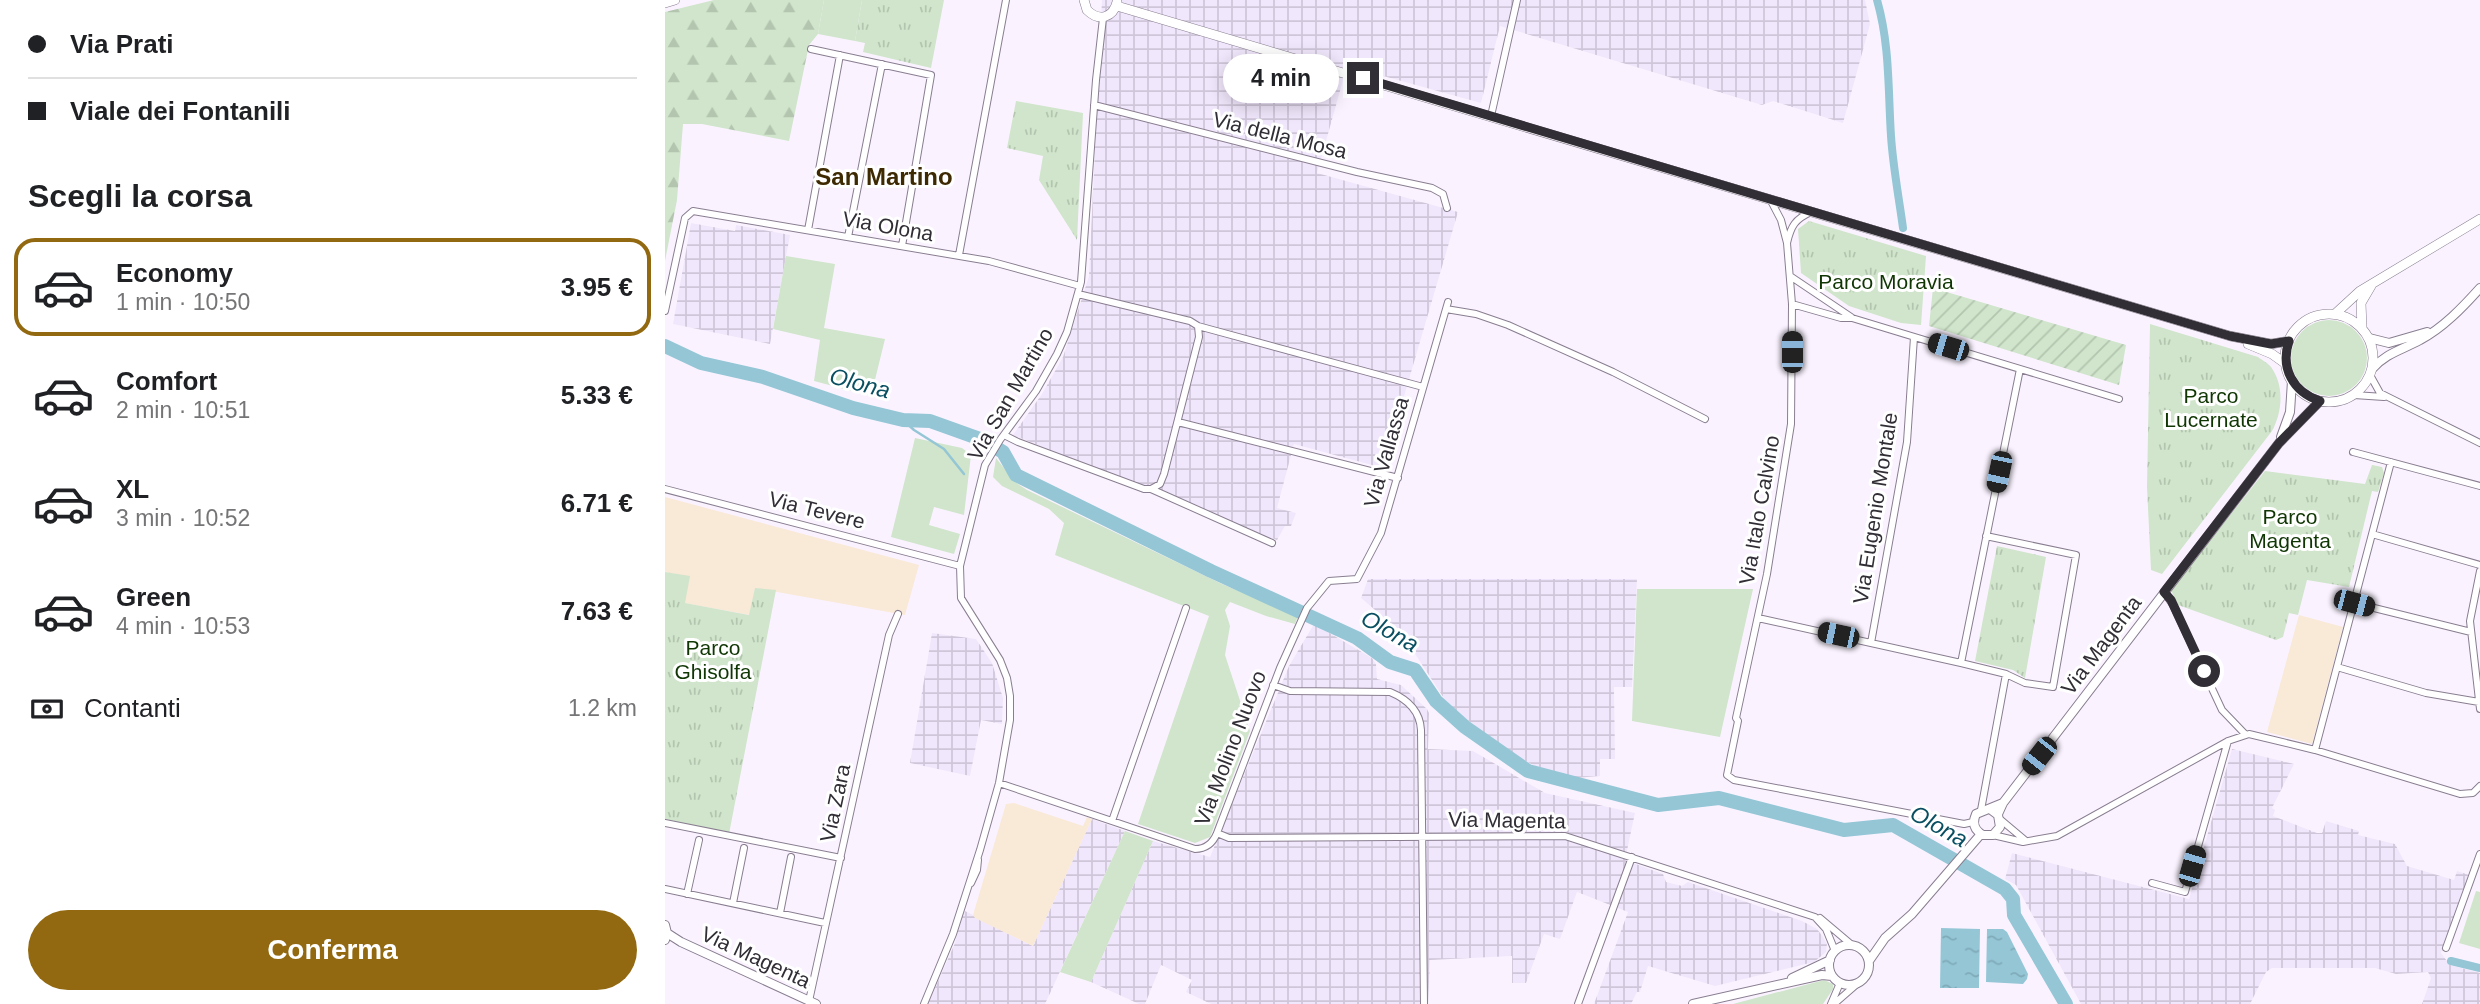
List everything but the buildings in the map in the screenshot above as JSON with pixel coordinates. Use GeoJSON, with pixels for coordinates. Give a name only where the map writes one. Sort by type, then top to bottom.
{"type":"FeatureCollection","features":[{"type":"Feature","properties":{"kind":"main road"},"geometry":{"type":"LineString","coordinates":[[665,4],[674,0]]}},
{"type":"Feature","properties":{"kind":"main road"},"geometry":{"type":"LineString","coordinates":[[1084,0],[1090,14],[1103,18],[1113,13],[1117,3],[2230,336],[2271,344],[2289,341]]}},
{"type":"Feature","properties":{"kind":"main road"},"geometry":{"type":"LineString","coordinates":[[2335,314],[2352,298],[2407,261],[2480,219]]}},
{"type":"Feature","properties":{"kind":"main road"},"geometry":{"type":"LineString","coordinates":[[2362,328],[2361,303],[2372,285]]}},
{"type":"Feature","properties":{"kind":"main road"},"geometry":{"type":"LineString","coordinates":[[2335,314],[2352,320],[2362,328],[2373,351],[2371,372],[2362,388],[2340,401],[2320,401],[2305,394],[2292,382],[2286,364],[2289,341],[2296,329],[2306,320],[2319,315],[2335,314]]}},
{"type":"Feature","properties":{"kind":"main road"},"geometry":{"type":"LineString","coordinates":[[2230,336],[2272,354],[2286,364]]}},
{"type":"Feature","properties":{"kind":"street"},"geometry":{"type":"LineString","coordinates":[[960,256],[1006,0]]}},
{"type":"Feature","properties":{"kind":"street"},"geometry":{"type":"LineString","coordinates":[[1491,116],[1517,0]]}},
{"type":"Feature","properties":{"kind":"street","name":"Via San Martino"},"geometry":{"type":"LineString","coordinates":[[924,1004],[953,934],[968,887],[977,870],[978,855],[999,783],[1010,720],[1007,678],[1000,660],[961,598],[960,566],[982,475],[991,454],[1036,391],[1058,354],[1078,294],[1087,230],[1094,105],[1103,18]]}},
{"type":"Feature","properties":{"kind":"street"},"geometry":{"type":"LineString","coordinates":[[811,49],[931,75],[902,246]]}},
{"type":"Feature","properties":{"kind":"street"},"geometry":{"type":"LineString","coordinates":[[808,230],[840,55]]}},
{"type":"Feature","properties":{"kind":"street"},"geometry":{"type":"LineString","coordinates":[[848,237],[882,64]]}},
{"type":"Feature","properties":{"kind":"street","name":"Via della Mosa"},"geometry":{"type":"LineString","coordinates":[[1094,105],[1350,171],[1431,188],[1446,197],[1447,208]]}},
{"type":"Feature","properties":{"kind":"street","name":"Via Italo Calvino"},"geometry":{"type":"LineString","coordinates":[[1770,200],[1781,220],[1787,243],[1792,304],[1791,424],[1767,574],[1727,772],[1734,780],[1964,824],[1977,829]]}},
{"type":"Feature","properties":{"kind":"street","name":"Via Olona"},"geometry":{"type":"LineString","coordinates":[[665,311],[688,214],[692,211],[989,261],[1080,286]]}},
{"type":"Feature","properties":{"kind":"street"},"geometry":{"type":"LineString","coordinates":[[1787,243],[1796,220],[1812,211]]}},
{"type":"Feature","properties":{"kind":"street"},"geometry":{"type":"LineString","coordinates":[[1790,276],[1852,318]]}},
{"type":"Feature","properties":{"kind":"street"},"geometry":{"type":"LineString","coordinates":[[2480,288],[2437,329],[2422,340],[2390,353],[2371,372],[2380,393],[2480,443]]}},
{"type":"Feature","properties":{"kind":"street"},"geometry":{"type":"LineString","coordinates":[[1078,294],[1190,321],[1198,327],[1423,387]]}},
{"type":"Feature","properties":{"kind":"street"},"geometry":{"type":"LineString","coordinates":[[1792,304],[1840,318],[1852,318],[2119,400]]}},
{"type":"Feature","properties":{"kind":"street","name":"Via Vallassa"},"geometry":{"type":"LineString","coordinates":[[1329,581],[1355,581],[1381,533],[1447,305],[1508,325],[1613,372],[1705,419]]}},
{"type":"Feature","properties":{"kind":"street"},"geometry":{"type":"LineString","coordinates":[[1151,489],[1162,480],[1199,337],[1198,327]]}},
{"type":"Feature","properties":{"kind":"street"},"geometry":{"type":"LineString","coordinates":[[2369,338],[2389,343],[2437,329]]}},
{"type":"Feature","properties":{"kind":"street","name":"Via Eugenio Montale"},"geometry":{"type":"LineString","coordinates":[[1871,643],[1907,442],[1914,337]]}},
{"type":"Feature","properties":{"kind":"street"},"geometry":{"type":"LineString","coordinates":[[1961,663],[2020,369]]}},
{"type":"Feature","properties":{"kind":"street","name":"Via Magenta"},"geometry":{"type":"LineString","coordinates":[[2279,443],[2290,412],[2292,382]]}},
{"type":"Feature","properties":{"kind":"street"},"geometry":{"type":"LineString","coordinates":[[2354,394],[2389,398]]}},
{"type":"Feature","properties":{"kind":"street","name":"Via Magenta"},"geometry":{"type":"LineString","coordinates":[[1992,813],[2003,803],[2279,443],[2320,401]]}},
{"type":"Feature","properties":{"kind":"street"},"geometry":{"type":"LineString","coordinates":[[1178,422],[1398,478]]}},
{"type":"Feature","properties":{"kind":"street"},"geometry":{"type":"LineString","coordinates":[[1002,437],[1144,489],[1151,489],[1272,543]]}},
{"type":"Feature","properties":{"kind":"street"},"geometry":{"type":"LineString","coordinates":[[2353,452],[2480,486]]}},
{"type":"Feature","properties":{"kind":"street"},"geometry":{"type":"LineString","coordinates":[[2315,750],[2391,462]]}},
{"type":"Feature","properties":{"kind":"street","name":"Via Tevere"},"geometry":{"type":"LineString","coordinates":[[665,489],[960,566]]}},
{"type":"Feature","properties":{"kind":"street"},"geometry":{"type":"LineString","coordinates":[[2372,534],[2480,565]]}},
{"type":"Feature","properties":{"kind":"street"},"geometry":{"type":"LineString","coordinates":[[1758,618],[1961,663],[2006,674],[2025,683],[2053,687],[2077,555],[1986,536]]}},
{"type":"Feature","properties":{"kind":"street"},"geometry":{"type":"LineString","coordinates":[[2337,667],[2426,694],[2479,706],[2470,621],[2480,570]]}},
{"type":"Feature","properties":{"kind":"street","name":"Via Molino Nuovo"},"geometry":{"type":"LineString","coordinates":[[999,783],[1195,849],[1208,845],[1217,833],[1273,685],[1307,608],[1329,581]]}},
{"type":"Feature","properties":{"kind":"street"},"geometry":{"type":"LineString","coordinates":[[2164,592],[2173,604],[2222,710],[2245,734]]}},
{"type":"Feature","properties":{"kind":"street"},"geometry":{"type":"LineString","coordinates":[[2354,603],[2471,632]]}},
{"type":"Feature","properties":{"kind":"street"},"geometry":{"type":"LineString","coordinates":[[1112,821],[1186,608]]}},
{"type":"Feature","properties":{"kind":"street","name":"Via Zara"},"geometry":{"type":"LineString","coordinates":[[812,1002],[825,923],[889,635],[898,614]]}},
{"type":"Feature","properties":{"kind":"street"},"geometry":{"type":"LineString","coordinates":[[1993,835],[1999,830],[1992,813],[2006,674]]}},
{"type":"Feature","properties":{"kind":"street","name":"Via Magenta"},"geometry":{"type":"LineString","coordinates":[[1273,685],[1290,691],[1386,691],[1395,694],[1418,714],[1423,1004]]}},
{"type":"Feature","properties":{"kind":"street"},"geometry":{"type":"LineString","coordinates":[[1977,829],[2015,841],[2039,841],[2057,836],[2229,740],[2245,734],[2315,750],[2460,794],[2473,793],[2480,786]]}},
{"type":"Feature","properties":{"kind":"street"},"geometry":{"type":"LineString","coordinates":[[2152,883],[2185,892],[2229,740]]}},
{"type":"Feature","properties":{"kind":"street"},"geometry":{"type":"LineString","coordinates":[[1833,1004],[1867,975],[1869,961],[1885,938],[1912,914],[1971,844],[1977,829],[1976,814],[1992,813],[2026,841]]}},
{"type":"Feature","properties":{"kind":"street"},"geometry":{"type":"LineString","coordinates":[[665,823],[841,858]]}},
{"type":"Feature","properties":{"kind":"street","name":"Via Magenta"},"geometry":{"type":"LineString","coordinates":[[1217,833],[1229,838],[1565,836],[1815,915],[1857,947]]}},
{"type":"Feature","properties":{"kind":"street"},"geometry":{"type":"LineString","coordinates":[[687,894],[699,840]]}},
{"type":"Feature","properties":{"kind":"street"},"geometry":{"type":"LineString","coordinates":[[733,903],[744,848]]}},
{"type":"Feature","properties":{"kind":"street"},"geometry":{"type":"LineString","coordinates":[[2446,948],[2480,854]]}},
{"type":"Feature","properties":{"kind":"street"},"geometry":{"type":"LineString","coordinates":[[780,913],[791,857]]}},
{"type":"Feature","properties":{"kind":"street"},"geometry":{"type":"LineString","coordinates":[[1577,1004],[1632,857]]}},
{"type":"Feature","properties":{"kind":"street"},"geometry":{"type":"LineString","coordinates":[[665,889],[825,923]]}},
{"type":"Feature","properties":{"kind":"street","name":"Via Magenta"},"geometry":{"type":"LineString","coordinates":[[1805,913],[1821,922],[1835,951]]}},
{"type":"Feature","properties":{"kind":"street","name":"Via Magenta"},"geometry":{"type":"LineString","coordinates":[[666,934],[812,1002]]}},
{"type":"Feature","properties":{"kind":"street"},"geometry":{"type":"LineString","coordinates":[[1776,985],[1830,960],[1835,951],[1844,946],[1857,947],[1885,938]]}},
{"type":"Feature","properties":{"kind":"street"},"geometry":{"type":"LineString","coordinates":[[1857,947],[1869,961]]}},
{"type":"Feature","properties":{"kind":"street"},"geometry":{"type":"LineString","coordinates":[[1830,960],[1832,976]]}},
{"type":"Feature","properties":{"kind":"street"},"geometry":{"type":"LineString","coordinates":[[1693,1004],[1822,975],[1832,976],[1840,983],[1857,984]]}},
{"type":"Feature","properties":{"kind":"street"},"geometry":{"type":"LineString","coordinates":[[1833,1004],[1840,983]]}},
{"type":"Feature","properties":{"kind":"shaded area"},"geometry":{"type":"Polygon","coordinates":[[[1102,0],[1865,0],[1870,24],[1843,123],[1773,101],[1762,105],[1500,26],[1481,103],[1347,66],[1317,173],[1458,212],[1383,468],[1294,444],[1277,508],[1296,513],[1291,526],[1285,526],[1277,540],[1013,435],[1042,394],[1063,357],[1089,276],[1102,0]]]}},
{"type":"Feature","properties":{"kind":"shaded area"},"geometry":{"type":"Polygon","coordinates":[[[691,223],[735,231],[736,225],[790,235],[770,344],[673,324],[691,223]]]}},
{"type":"Feature","properties":{"kind":"shaded area"},"geometry":{"type":"Polygon","coordinates":[[[665,497],[919,565],[905,615],[755,588],[750,615],[684,603],[689,577],[665,572],[665,497]]]}},
{"type":"Feature","properties":{"kind":"shaded area"},"geometry":{"type":"Polygon","coordinates":[[[1368,579],[1637,579],[1632,687],[1614,687],[1615,759],[1600,759],[1600,776],[1575,778],[1535,766],[1512,754],[1449,706],[1400,631],[1361,598],[1368,579]]]}},
{"type":"Feature","properties":{"kind":"shaded area"},"geometry":{"type":"Polygon","coordinates":[[[2299,615],[2343,627],[2312,744],[2267,732],[2299,615]]]}},
{"type":"Feature","properties":{"kind":"shaded area"},"geometry":{"type":"Polygon","coordinates":[[[1314,624],[1372,658],[1376,664],[1377,679],[1401,685],[1427,709],[1428,749],[1473,751],[1545,793],[1635,813],[1625,860],[1663,874],[1666,882],[1682,886],[1688,882],[1802,921],[1817,929],[1827,944],[1826,952],[1814,962],[1715,986],[1648,966],[1640,992],[1637,992],[1631,1004],[1594,1004],[1628,912],[1577,892],[1560,939],[1544,934],[1526,983],[1512,983],[1512,956],[1430,960],[1428,1004],[1211,1004],[1186,992],[1192,980],[1161,965],[1145,1004],[1139,1004],[1091,982],[1153,841],[1210,857],[1289,666],[1314,624]]]}},
{"type":"Feature","properties":{"kind":"shaded area"},"geometry":{"type":"Polygon","coordinates":[[[932,633],[976,639],[992,663],[1003,698],[1002,724],[981,720],[970,776],[910,763],[932,633]]]}},
{"type":"Feature","properties":{"kind":"shaded area"},"geometry":{"type":"Polygon","coordinates":[[[2232,749],[2294,764],[2272,808],[2275,810],[2273,816],[2317,833],[2322,833],[2326,821],[2359,831],[2358,835],[2395,844],[2407,866],[2454,880],[2457,871],[2469,875],[2441,953],[2450,965],[2480,973],[2480,1004],[2422,1004],[2431,978],[2428,972],[2396,974],[2375,968],[2272,968],[2266,972],[2250,1004],[2081,1004],[2016,885],[2005,879],[2012,853],[2189,899],[2232,749]]]}},
{"type":"Feature","properties":{"kind":"shaded area"},"geometry":{"type":"Polygon","coordinates":[[[1014,803],[1083,826],[1087,817],[1092,819],[1033,946],[973,915],[1006,804],[1014,803]]]}},
{"type":"Feature","properties":{"kind":"shaded area"},"geometry":{"type":"Polygon","coordinates":[[[1092,819],[1125,831],[1045,1004],[928,1004],[955,943],[963,910],[1033,946],[1092,819]]]}},
{"type":"Feature","properties":{"kind":"green space"},"geometry":{"type":"Polygon","coordinates":[[[714,0],[824,0],[818,34],[809,45],[789,141],[702,124],[683,124],[677,200],[665,261],[665,12],[714,0]]]}},
{"type":"Feature","properties":{"kind":"green space"},"geometry":{"type":"Polygon","coordinates":[[[824,0],[862,0],[855,41],[818,34],[824,0]]]}},
{"type":"Feature","properties":{"kind":"green space"},"geometry":{"type":"Polygon","coordinates":[[[862,0],[944,0],[931,68],[863,52],[865,43],[855,41],[862,0]]]}},
{"type":"Feature","properties":{"kind":"green space"},"geometry":{"type":"Polygon","coordinates":[[[1016,101],[1083,113],[1077,240],[1039,180],[1043,156],[1007,148],[1016,101]]]}},
{"type":"Feature","properties":{"kind":"green space","name":"Parco Moravia"},"geometry":{"type":"Polygon","coordinates":[[[1809,221],[1926,256],[1921,325],[1901,323],[1849,306],[1801,273],[1798,229],[1809,221]]]}},
{"type":"Feature","properties":{"kind":"green space"},"geometry":{"type":"Polygon","coordinates":[[[786,256],[835,264],[824,328],[885,339],[871,396],[814,381],[820,340],[773,329],[786,256]]]}},
{"type":"Feature","properties":{"kind":"green space"},"geometry":{"type":"Polygon","coordinates":[[[1933,288],[2126,345],[2119,385],[1929,326],[1933,288]]]}},
{"type":"Feature","properties":{"kind":"green space"},"geometry":{"type":"Polygon","coordinates":[[[2329,320],[2344,323],[2356,331],[2364,343],[2367,358],[2364,373],[2356,385],[2344,393],[2329,396],[2314,393],[2302,385],[2294,373],[2291,358],[2294,343],[2302,331],[2314,323],[2329,320]]]}},
{"type":"Feature","properties":{"kind":"green space","name":"Parco Lucernate"},"geometry":{"type":"Polygon","coordinates":[[[2150,324],[2258,357],[2271,367],[2275,374],[2281,399],[2272,431],[2162,574],[2151,570],[2147,487],[2150,324]]]}},
{"type":"Feature","properties":{"kind":"green space"},"geometry":{"type":"Polygon","coordinates":[[[915,438],[962,448],[971,455],[964,515],[934,507],[929,525],[960,534],[954,554],[891,537],[915,438]]]}},
{"type":"Feature","properties":{"kind":"green space"},"geometry":{"type":"Polygon","coordinates":[[[996,458],[1015,482],[1027,490],[1222,584],[1298,616],[1295,624],[1230,602],[1225,610],[1230,626],[1225,655],[1250,731],[1210,837],[1195,843],[1138,824],[1209,616],[1055,555],[1064,523],[1049,509],[1002,486],[993,477],[996,458]]]}},
{"type":"Feature","properties":{"kind":"green space","name":"Parco Magenta"},"geometry":{"type":"Polygon","coordinates":[[[2372,465],[2382,467],[2384,473],[2378,492],[2372,491],[2349,587],[2307,580],[2298,615],[2289,613],[2283,637],[2276,640],[2178,605],[2171,590],[2265,471],[2365,484],[2372,465]]]}},
{"type":"Feature","properties":{"kind":"green space"},"geometry":{"type":"Polygon","coordinates":[[[1997,546],[2046,557],[2025,678],[2013,670],[1975,661],[1997,546]]]}},
{"type":"Feature","properties":{"kind":"green space","name":"Parco Ghisolfa"},"geometry":{"type":"Polygon","coordinates":[[[665,572],[690,576],[685,603],[749,615],[755,588],[776,590],[729,834],[665,819],[665,572]]]}},
{"type":"Feature","properties":{"kind":"green space"},"geometry":{"type":"Polygon","coordinates":[[[1637,589],[1753,589],[1720,737],[1632,721],[1637,589]]]}},
{"type":"Feature","properties":{"kind":"green space"},"geometry":{"type":"Polygon","coordinates":[[[1125,831],[1153,841],[1091,982],[1060,972],[1125,831]]]}},
{"type":"Feature","properties":{"kind":"green space"},"geometry":{"type":"Polygon","coordinates":[[[2476,891],[2480,892],[2480,949],[2459,943],[2476,891]]]}},
{"type":"Feature","properties":{"kind":"green space"},"geometry":{"type":"Polygon","coordinates":[[[1824,980],[1833,984],[1833,989],[1823,1004],[1733,1004],[1824,980]]]}},
{"type":"Feature","properties":{"kind":"water"},"geometry":{"type":"Polygon","coordinates":[[[1941,928],[1980,929],[1979,988],[1940,988],[1941,928]]]}},
{"type":"Feature","properties":{"kind":"water"},"geometry":{"type":"Polygon","coordinates":[[[1987,929],[2003,929],[2007,932],[2028,974],[2023,984],[1986,982],[1987,929]]]}},
{"type":"Feature","properties":{"kind":"waterway"},"geometry":{"type":"LineString","coordinates":[[1877,0],[1886,51],[1892,148],[1903,228]]}},
{"type":"Feature","properties":{"kind":"waterway","name":"Olona"},"geometry":{"type":"LineString","coordinates":[[665,346],[701,363],[763,377],[853,408],[903,420],[930,421],[983,440],[1003,452],[1016,475],[1211,571],[1357,638],[1390,662],[1415,670],[1436,701],[1465,727],[1528,771],[1658,805],[1719,798],[1844,830],[1893,825],[2005,889],[2013,899],[2014,915],[2066,1004]]}},
{"type":"Feature","properties":{"kind":"waterway"},"geometry":{"type":"LineString","coordinates":[[903,420],[944,449],[964,474]]}},
{"type":"Feature","properties":{"kind":"waterway"},"geometry":{"type":"LineString","coordinates":[[2451,961],[2480,968]]}},
{"type":"Feature","properties":{"kind":"district","name":"San Martino"},"geometry":{"type":"Point","coordinates":[884,176]}},
{"type":"Feature","properties":{"kind":"route"},"geometry":{"type":"LineString","coordinates":[[1363,78],[2230,336],[2271,344],[2289,341],[2285,357],[2292,382],[2307,396],[2320,401],[2279,443],[2164,592],[2171,600],[2204,671]]}}]}
